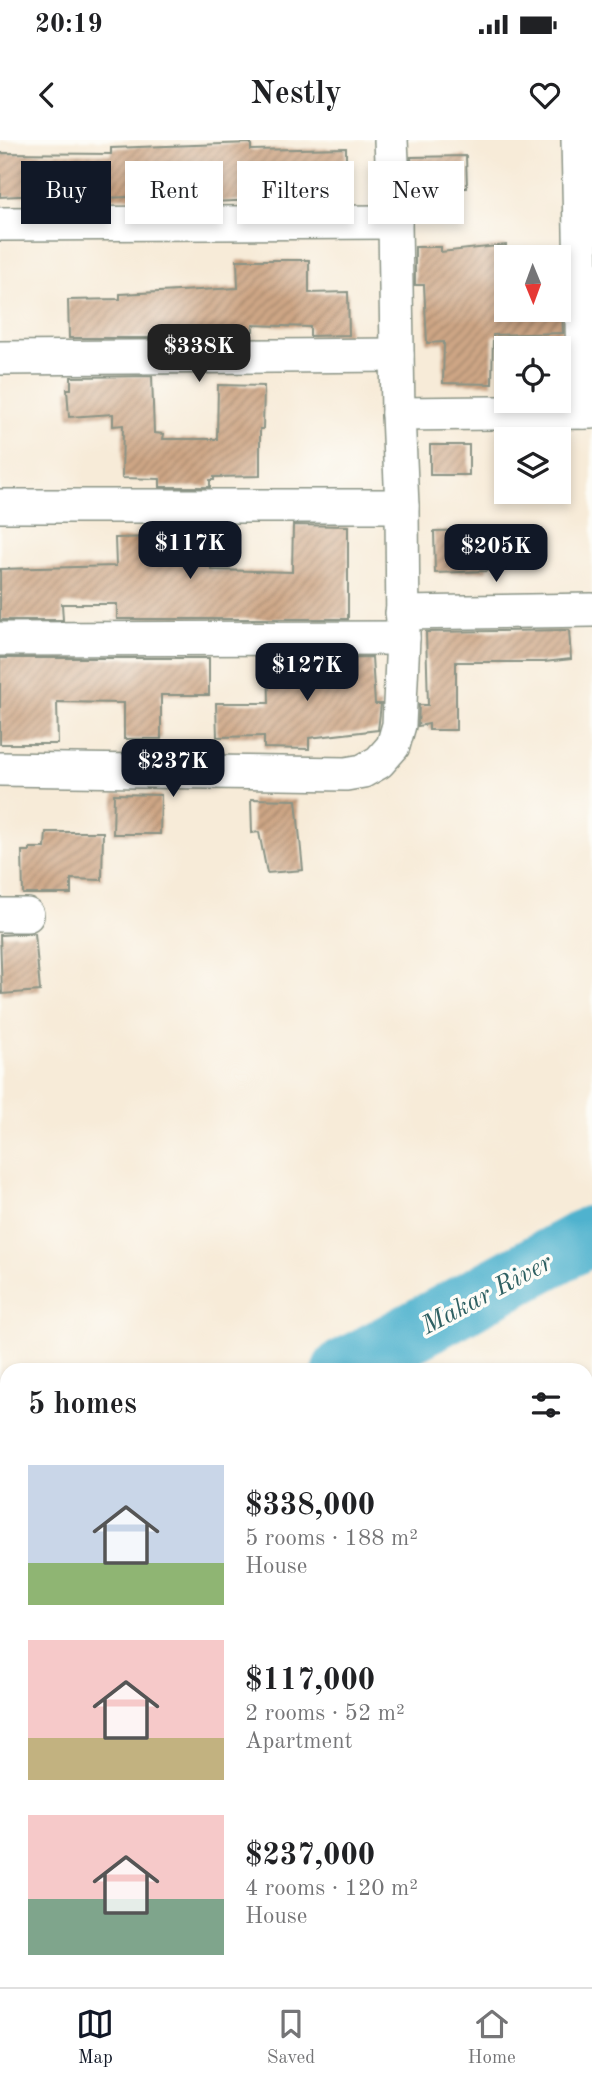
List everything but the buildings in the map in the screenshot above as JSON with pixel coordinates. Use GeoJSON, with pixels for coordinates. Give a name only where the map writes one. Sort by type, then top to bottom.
{"type":"FeatureCollection","features":[{"type":"Feature","properties":{"kind":"street"},"geometry":{"type":"LineString","coordinates":[[391,140],[392,161]]}},
{"type":"Feature","properties":{"kind":"street"},"geometry":{"type":"LineString","coordinates":[[397,414],[588,412],[578,140]]}},
{"type":"Feature","properties":{"kind":"street"},"geometry":{"type":"LineString","coordinates":[[0,224],[368,222]]}},
{"type":"Feature","properties":{"kind":"street"},"geometry":{"type":"LineString","coordinates":[[0,769],[346,774],[363,771],[379,762],[393,746],[399,725],[403,626],[395,224]]}},
{"type":"Feature","properties":{"kind":"street"},"geometry":{"type":"LineString","coordinates":[[0,358],[397,355]]}},
{"type":"Feature","properties":{"kind":"street"},"geometry":{"type":"LineString","coordinates":[[0,506],[402,506]]}},
{"type":"Feature","properties":{"kind":"street"},"geometry":{"type":"LineString","coordinates":[[0,639],[403,626],[592,610]]}},
{"type":"Feature","properties":{"kind":"waterway","name":"Makar River"},"geometry":{"type":"LineString","coordinates":[[355,1363],[592,1235]]}}]}
